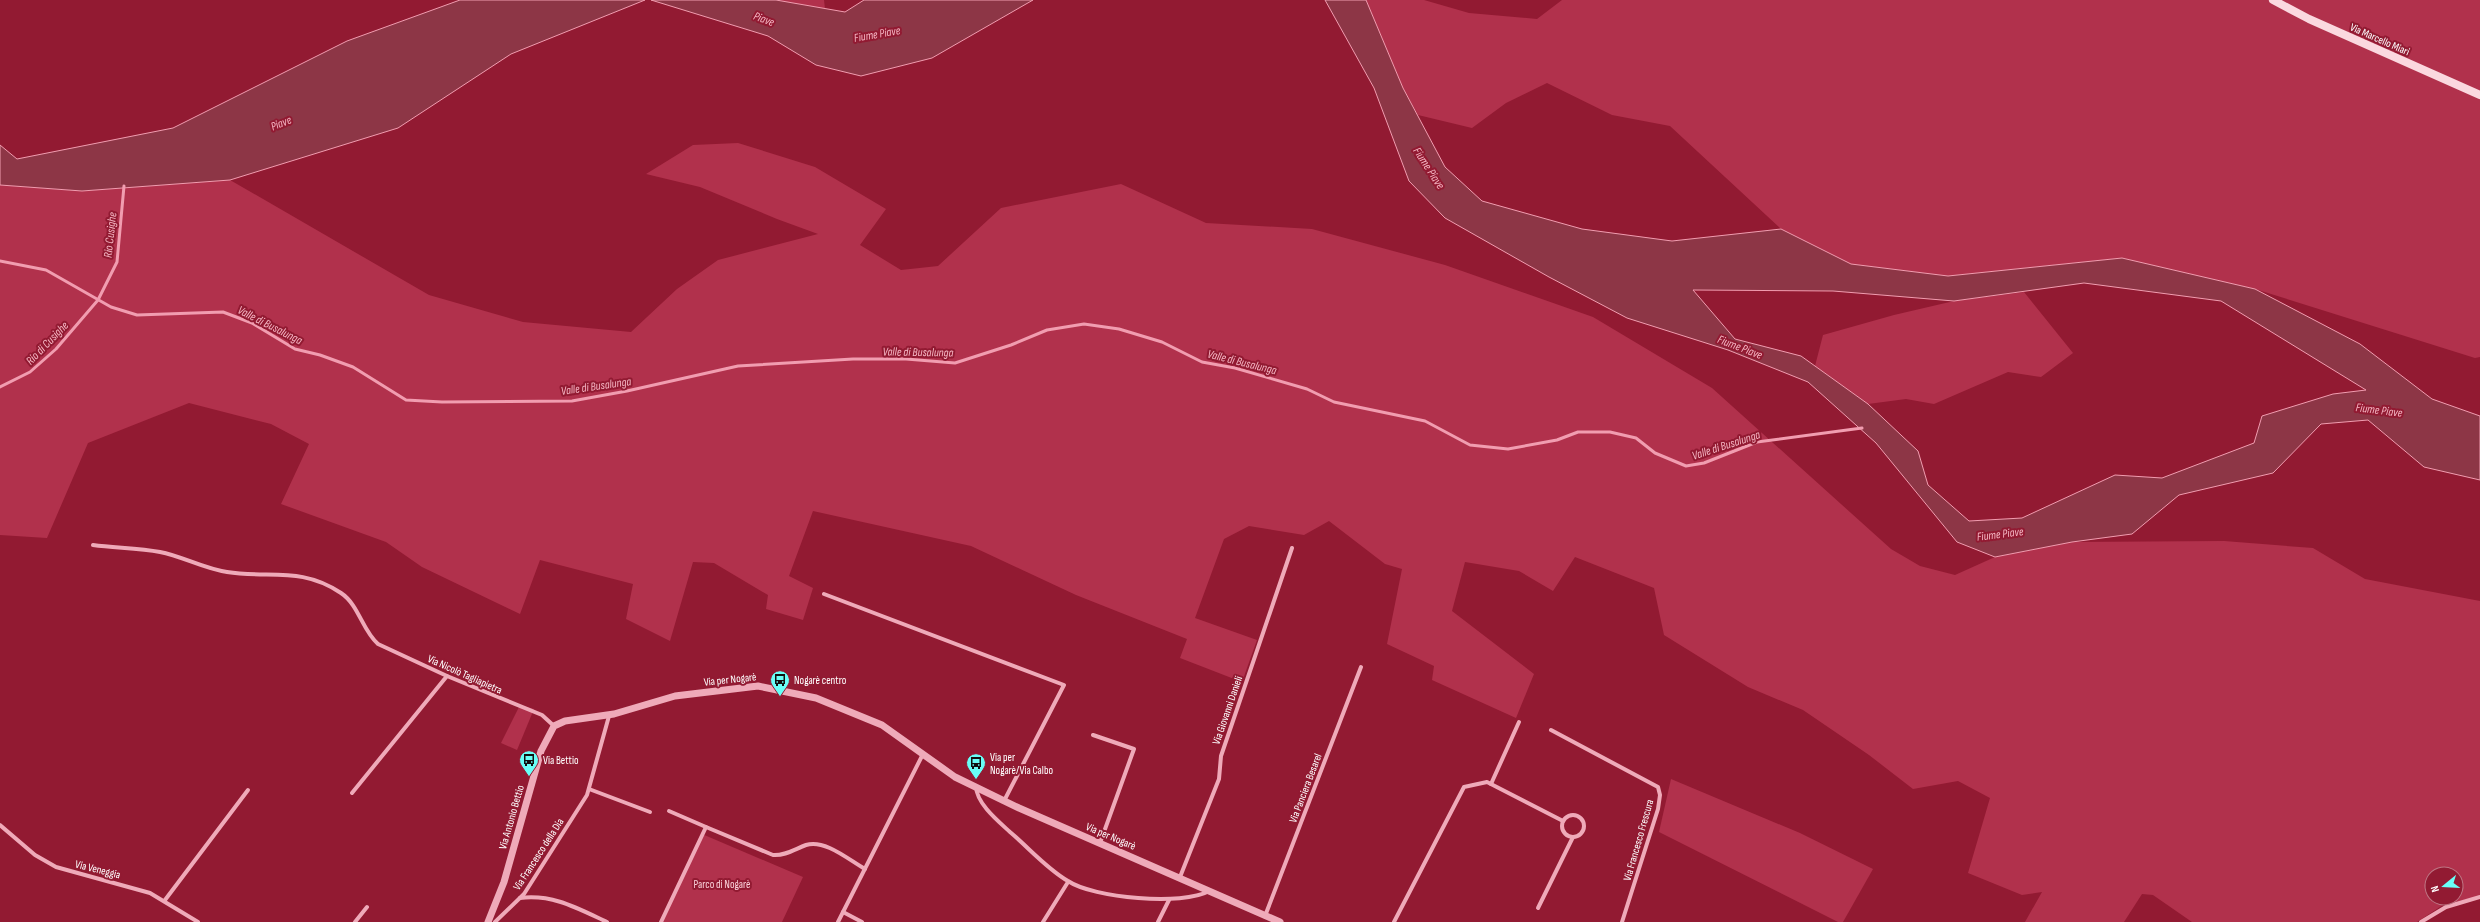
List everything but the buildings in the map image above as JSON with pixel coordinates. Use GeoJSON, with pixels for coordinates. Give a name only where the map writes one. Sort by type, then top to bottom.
{"type":"FeatureCollection","features":[{"type":"Feature","properties":{"kind":"main road","name":"Via Marcello Miari"},"geometry":{"type":"LineString","coordinates":[[2273,0],[2308,19],[2480,95]]}},
{"type":"Feature","properties":{"kind":"street","name":"Via Nicolò Tagliapietra"},"geometry":{"type":"LineString","coordinates":[[93,545],[160,552],[226,572],[283,574],[304,577],[334,589],[346,597],[370,636],[384,647],[447,676],[542,715],[557,724]]}},
{"type":"Feature","properties":{"kind":"street","name":"Via Giovanni Danieli"},"geometry":{"type":"LineString","coordinates":[[1180,877],[1219,779],[1221,756],[1292,548]]}},
{"type":"Feature","properties":{"kind":"street"},"geometry":{"type":"LineString","coordinates":[[824,594],[1064,685],[1004,801]]}},
{"type":"Feature","properties":{"kind":"street","name":"Via Panciera Besarel"},"geometry":{"type":"LineString","coordinates":[[1265,916],[1361,667]]}},
{"type":"Feature","properties":{"kind":"street"},"geometry":{"type":"LineString","coordinates":[[352,793],[447,676]]}},
{"type":"Feature","properties":{"kind":"street","name":"Via per Nogarè"},"geometry":{"type":"LineString","coordinates":[[557,724],[609,716],[675,696],[763,686],[816,698],[882,725],[955,777],[1004,801],[1280,922]]}},
{"type":"Feature","properties":{"kind":"street","name":"Via Francesco della Dia"},"geometry":{"type":"LineString","coordinates":[[495,922],[519,898],[579,808],[589,789],[609,716]]}},
{"type":"Feature","properties":{"kind":"street"},"geometry":{"type":"LineString","coordinates":[[1491,784],[1520,722]]}},
{"type":"Feature","properties":{"kind":"street","name":"Via Antonio Bettio"},"geometry":{"type":"LineString","coordinates":[[488,922],[504,882],[541,751],[557,724]]}},
{"type":"Feature","properties":{"kind":"street","name":"Via Francesco Frescura"},"geometry":{"type":"LineString","coordinates":[[1551,730],[1658,787],[1660,795],[1658,809],[1622,922]]}},
{"type":"Feature","properties":{"kind":"street"},"geometry":{"type":"LineString","coordinates":[[1093,736],[1134,749],[1100,843]]}},
{"type":"Feature","properties":{"kind":"street"},"geometry":{"type":"LineString","coordinates":[[838,922],[923,754]]}},
{"type":"Feature","properties":{"kind":"street"},"geometry":{"type":"LineString","coordinates":[[1394,922],[1464,787],[1487,782],[1562,821]]}},
{"type":"Feature","properties":{"kind":"street"},"geometry":{"type":"LineString","coordinates":[[976,787],[976,795],[999,822],[1068,882],[1095,891],[1169,900],[1200,896],[1210,891]]}},
{"type":"Feature","properties":{"kind":"street"},"geometry":{"type":"LineString","coordinates":[[589,789],[650,812]]}},
{"type":"Feature","properties":{"kind":"street"},"geometry":{"type":"LineString","coordinates":[[164,900],[248,790]]}},
{"type":"Feature","properties":{"kind":"street"},"geometry":{"type":"LineString","coordinates":[[669,811],[773,855],[781,855],[807,845],[817,843],[865,869]]}},
{"type":"Feature","properties":{"kind":"street"},"geometry":{"type":"LineString","coordinates":[[1538,908],[1573,837],[1582,831],[1582,820],[1572,815],[1562,821]]}},
{"type":"Feature","properties":{"kind":"street"},"geometry":{"type":"LineString","coordinates":[[1562,821],[1563,832],[1573,837]]}},
{"type":"Feature","properties":{"kind":"street","name":"Via Veneggia"},"geometry":{"type":"LineString","coordinates":[[0,825],[35,855],[56,867],[137,888],[164,900],[198,922]]}},
{"type":"Feature","properties":{"kind":"street"},"geometry":{"type":"LineString","coordinates":[[661,922],[706,827]]}},
{"type":"Feature","properties":{"kind":"street"},"geometry":{"type":"LineString","coordinates":[[1043,922],[1068,882]]}},
{"type":"Feature","properties":{"kind":"street"},"geometry":{"type":"LineString","coordinates":[[519,898],[537,896],[555,899],[607,922]]}},
{"type":"Feature","properties":{"kind":"street"},"geometry":{"type":"LineString","coordinates":[[2421,922],[2446,907],[2480,897]]}},
{"type":"Feature","properties":{"kind":"street"},"geometry":{"type":"LineString","coordinates":[[1158,922],[1169,900]]}},
{"type":"Feature","properties":{"kind":"street"},"geometry":{"type":"LineString","coordinates":[[355,922],[367,907]]}},
{"type":"Feature","properties":{"kind":"street"},"geometry":{"type":"LineString","coordinates":[[843,912],[862,922]]}},
{"type":"Feature","properties":{"kind":"green space"},"geometry":{"type":"Polygon","coordinates":[[[776,0],[824,0],[825,9],[777,2],[776,0]]]}},
{"type":"Feature","properties":{"kind":"green space"},"geometry":{"type":"Polygon","coordinates":[[[1366,0],[1424,0],[1469,13],[1537,19],[1562,0],[2480,0],[2480,357],[2475,358],[2255,289],[2122,258],[1948,276],[1851,264],[1781,229],[1670,126],[1612,115],[1547,83],[1506,103],[1472,128],[1418,115],[1403,88],[1366,0]]]}},
{"type":"Feature","properties":{"kind":"green space"},"geometry":{"type":"Polygon","coordinates":[[[738,143],[815,167],[886,209],[860,245],[901,270],[938,266],[1001,208],[1121,184],[1206,223],[1312,229],[1445,265],[1593,317],[1712,388],[1891,549],[1920,566],[1955,575],[1995,557],[2072,542],[2224,541],[2313,548],[2365,579],[2480,601],[2480,896],[2464,900],[2464,866],[2424,866],[2424,906],[2441,906],[2417,922],[2192,922],[2153,895],[2142,894],[2124,922],[2025,922],[2042,892],[2022,895],[1968,873],[1990,798],[1958,781],[1913,789],[1869,755],[1803,710],[1748,687],[1664,635],[1654,588],[1575,557],[1553,591],[1519,571],[1465,562],[1452,611],[1534,674],[1516,718],[1432,680],[1434,666],[1387,644],[1402,569],[1385,564],[1329,521],[1304,535],[1249,526],[1224,539],[1195,618],[1257,640],[1242,682],[1180,658],[1187,639],[1076,595],[971,546],[813,511],[789,576],[813,588],[803,620],[766,609],[768,595],[714,563],[693,562],[670,641],[626,619],[633,584],[540,560],[520,614],[422,567],[386,542],[281,504],[309,444],[271,424],[189,403],[88,443],[47,538],[0,535],[0,185],[82,191],[230,180],[429,295],[523,322],[631,332],[677,289],[718,260],[818,234],[777,219],[700,187],[646,174],[693,145],[738,143]]]}},
{"type":"Feature","properties":{"kind":"green space"},"geometry":{"type":"Polygon","coordinates":[[[2024,292],[2073,353],[2041,377],[2008,372],[1934,404],[1906,399],[1868,404],[1815,366],[1823,335],[1894,315],[1954,301],[2024,292]]]}},
{"type":"Feature","properties":{"kind":"green space"},"geometry":{"type":"Polygon","coordinates":[[[520,705],[534,709],[517,750],[501,743],[520,705]]]}},
{"type":"Feature","properties":{"kind":"green space"},"geometry":{"type":"Polygon","coordinates":[[[1671,779],[1800,833],[1873,869],[1843,922],[1838,922],[1659,832],[1671,779]]]}},
{"type":"Feature","properties":{"kind":"green space","name":"Parco di Nogarè"},"geometry":{"type":"Polygon","coordinates":[[[702,834],[803,877],[782,922],[662,922],[702,834]]]}},
{"type":"Feature","properties":{"kind":"water","name":"Piave"},"geometry":{"type":"Polygon","coordinates":[[[460,0],[645,0],[511,54],[398,128],[230,180],[82,191],[0,185],[0,145],[17,159],[173,128],[347,41],[460,0]]]}},
{"type":"Feature","properties":{"kind":"water"},"geometry":{"type":"Polygon","coordinates":[[[651,0],[776,0],[845,12],[864,0],[1033,0],[932,58],[861,76],[816,65],[768,36],[651,0]]]}},
{"type":"Feature","properties":{"kind":"water","name":"Fiume Piave"},"geometry":{"type":"Polygon","coordinates":[[[1325,0],[1366,0],[1403,88],[1445,167],[1482,201],[1582,229],[1672,241],[1781,229],[1851,264],[1948,276],[2122,258],[2255,289],[2360,344],[2432,399],[2480,416],[2480,480],[2424,467],[2368,420],[2321,424],[2273,473],[2179,495],[2132,534],[2072,542],[1995,557],[1957,542],[1876,443],[1808,382],[1728,350],[1627,318],[1549,277],[1445,218],[1409,181],[1374,88],[1325,0]],[[2084,283],[1954,301],[1833,291],[1693,290],[1735,339],[1801,356],[1868,404],[1918,451],[1928,485],[1969,521],[2022,518],[2115,475],[2162,478],[2254,443],[2262,416],[2333,394],[2366,390],[2221,301],[2084,283]]]}},
{"type":"Feature","properties":{"kind":"waterway","name":"Rio di Cusighe"},"geometry":{"type":"LineString","coordinates":[[0,387],[30,372],[56,349],[98,300],[117,262],[124,186]]}},
{"type":"Feature","properties":{"kind":"waterway","name":"Valle di Busalunga"},"geometry":{"type":"LineString","coordinates":[[0,261],[46,270],[111,307],[137,315],[223,312],[252,323],[295,349],[320,355],[353,367],[406,400],[442,402],[572,401],[627,391],[738,366],[853,359],[906,359],[955,363],[1011,345],[1047,330],[1084,324],[1119,329],[1162,342],[1202,362],[1235,368],[1307,389],[1334,402],[1425,421],[1470,445],[1508,449],[1557,440],[1578,432],[1610,432],[1636,438],[1655,453],[1686,466],[1704,463],[1757,442],[1862,428]]}},
{"type":"Feature","properties":{"kind":"place","name":"Nogarè centro"},"geometry":{"type":"Point","coordinates":[780,697]}},
{"type":"Feature","properties":{"kind":"place","name":"Via Bettio"},"geometry":{"type":"Point","coordinates":[529,777]}},
{"type":"Feature","properties":{"kind":"place","name":"Via per Nogarè/Via Calbo"},"geometry":{"type":"Point","coordinates":[976,780]}},
{"type":"Feature","properties":{"kind":"water label","name":"Rio Cusighe"},"geometry":{"type":"Point","coordinates":[110,235]}}]}
